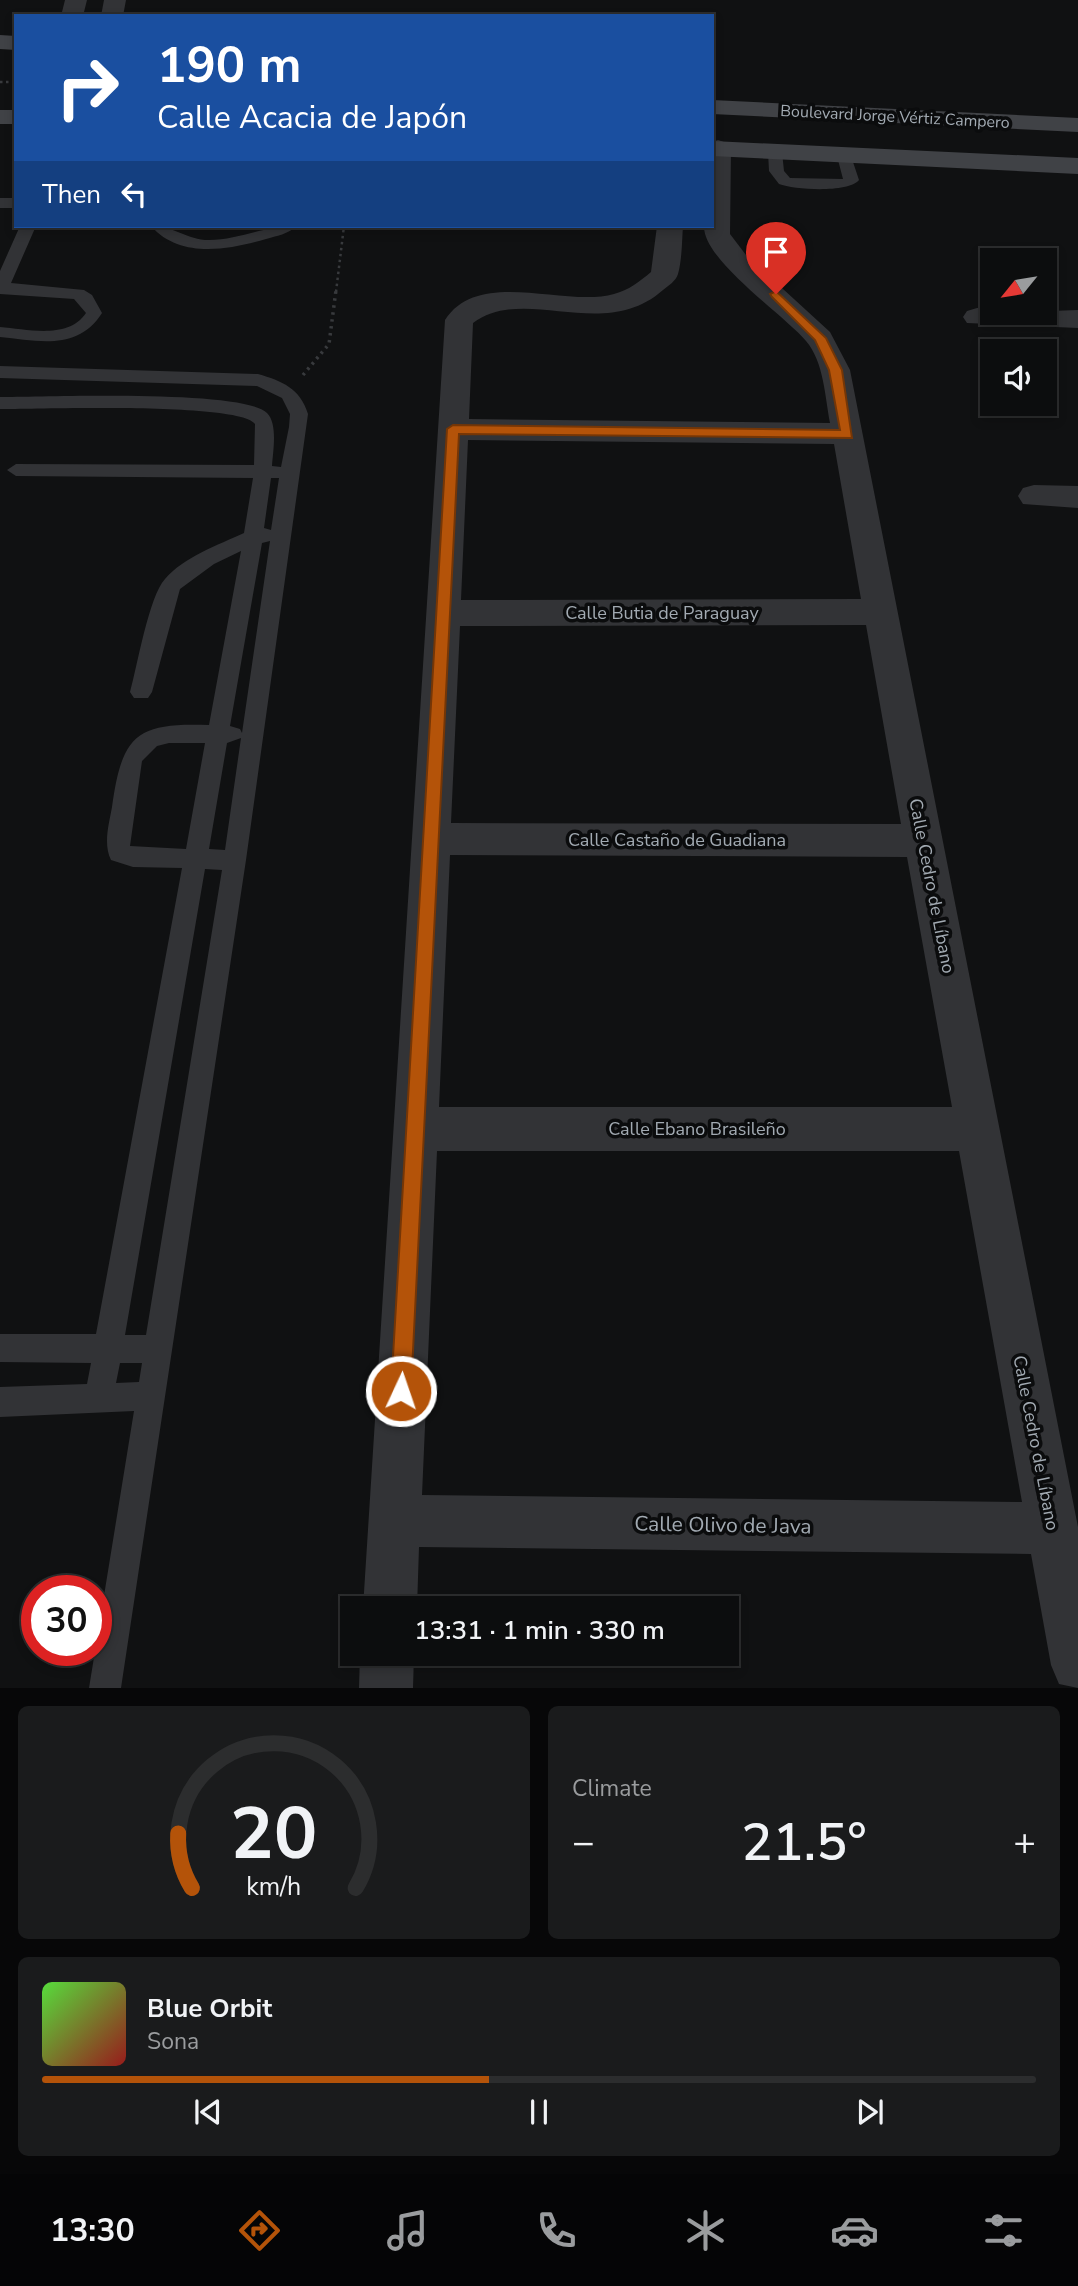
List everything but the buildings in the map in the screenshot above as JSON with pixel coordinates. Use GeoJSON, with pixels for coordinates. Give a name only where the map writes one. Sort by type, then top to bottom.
{"type":"FeatureCollection","features":[{"type":"Feature","properties":{"kind":"main road","name":"Boulevard Jorge Vértiz Campero"},"geometry":{"type":"LineString","coordinates":[[714,107],[1073,126]]}},
{"type":"Feature","properties":{"kind":"main road"},"geometry":{"type":"LineString","coordinates":[[714,118],[807,120],[840,113]]}},
{"type":"Feature","properties":{"kind":"main road"},"geometry":{"type":"LineString","coordinates":[[715,148],[1078,166]]}},
{"type":"Feature","properties":{"kind":"street"},"geometry":{"type":"LineString","coordinates":[[391,1596],[459,320],[468,309],[498,300],[572,306],[621,302],[641,295],[664,275],[670,229],[717,234],[715,148]]}},
{"type":"Feature","properties":{"kind":"street","name":"Calle Cedro de Líbano"},"geometry":{"type":"LineString","coordinates":[[717,234],[736,261],[820,338],[835,370],[1078,1665]]}},
{"type":"Feature","properties":{"kind":"street"},"geometry":{"type":"LineString","coordinates":[[978,317],[1078,319]]}},
{"type":"Feature","properties":{"kind":"street"},"geometry":{"type":"LineString","coordinates":[[453,429],[848,435]]}},
{"type":"Feature","properties":{"kind":"street"},"geometry":{"type":"LineString","coordinates":[[1034,496],[1078,497]]}},
{"type":"Feature","properties":{"kind":"street","name":"Calle Butia de Paraguay"},"geometry":{"type":"LineString","coordinates":[[443,613],[881,612]]}},
{"type":"Feature","properties":{"kind":"street","name":"Calle Castaño de Guadiana"},"geometry":{"type":"LineString","coordinates":[[431,839],[923,841]]}},
{"type":"Feature","properties":{"kind":"street","name":"Calle Ebano Brasileño"},"geometry":{"type":"LineString","coordinates":[[415,1129],[978,1129]]}},
{"type":"Feature","properties":{"kind":"street","name":"Calle Olivo de Java"},"geometry":{"type":"LineString","coordinates":[[394,1521],[1052,1528]]}},
{"type":"Feature","properties":{"kind":"street"},"geometry":{"type":"LineString","coordinates":[[386,1688],[387,1666]]}},
{"type":"Feature","properties":{"kind":"lane"},"geometry":{"type":"LineString","coordinates":[[0,332],[66,334],[82,329],[94,313],[86,299],[78,294],[0,288],[7,251],[26,228]]}},
{"type":"Feature","properties":{"kind":"lane"},"geometry":{"type":"LineString","coordinates":[[162,228],[187,243],[211,244],[258,237],[283,228]]}},
{"type":"Feature","properties":{"kind":"lane"},"geometry":{"type":"LineString","coordinates":[[0,372],[258,380],[289,392],[298,405],[300,418],[289,471],[234,860],[105,1688]]}},
{"type":"Feature","properties":{"kind":"lane"},"geometry":{"type":"LineString","coordinates":[[148,402],[155,376]]}},
{"type":"Feature","properties":{"kind":"lane"},"geometry":{"type":"LineString","coordinates":[[261,417],[289,392]]}},
{"type":"Feature","properties":{"kind":"lane"},"geometry":{"type":"LineString","coordinates":[[0,403],[148,402],[230,407],[261,417]]}},
{"type":"Feature","properties":{"kind":"lane"},"geometry":{"type":"LineString","coordinates":[[99,1398],[198,860],[253,537],[263,473],[264,433],[261,417]]}},
{"type":"Feature","properties":{"kind":"lane"},"geometry":{"type":"LineString","coordinates":[[16,470],[289,471]]}},
{"type":"Feature","properties":{"kind":"lane"},"geometry":{"type":"LineString","coordinates":[[141,692],[164,602],[173,584],[207,559],[253,537],[282,532]]}},
{"type":"Feature","properties":{"kind":"lane"},"geometry":{"type":"LineString","coordinates":[[234,860],[133,857],[119,853],[132,752],[143,740],[158,733],[252,736]]}},
{"type":"Feature","properties":{"kind":"lane"},"geometry":{"type":"LineString","coordinates":[[0,1348],[158,1349]]}},
{"type":"Feature","properties":{"kind":"lane"},"geometry":{"type":"LineString","coordinates":[[0,1402],[151,1396]]}},
{"type":"Feature","properties":{"kind":"path"},"geometry":{"type":"LineString","coordinates":[[289,392],[329,344],[344,228]]}},
{"type":"Feature","properties":{"kind":"route"},"geometry":{"type":"LineString","coordinates":[[401,1391],[453,429],[848,435],[835,370],[820,338],[776,294]]}}]}
